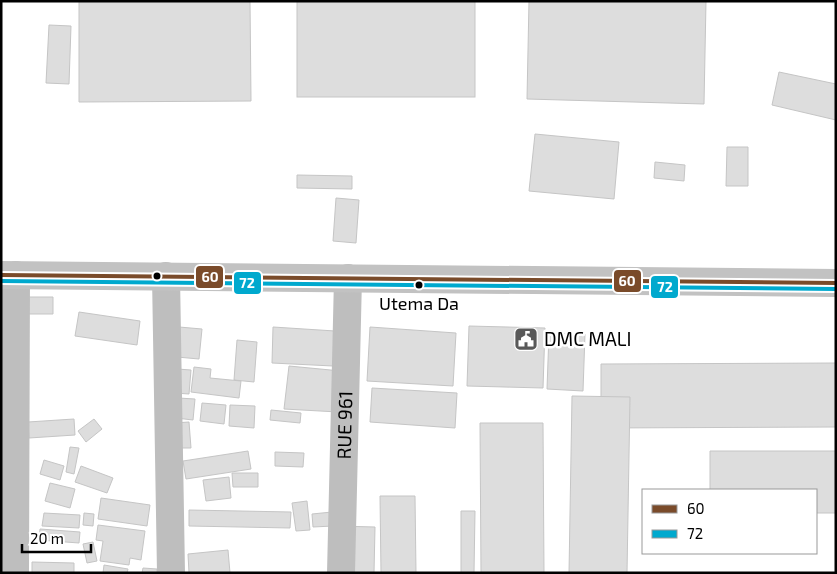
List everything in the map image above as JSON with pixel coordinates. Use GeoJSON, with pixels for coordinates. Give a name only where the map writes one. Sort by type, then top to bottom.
{"type":"FeatureCollection","features":[{"type":"Feature","properties":{"kind":"main road"},"geometry":{"type":"LineString","coordinates":[[8,275],[836,283]]}},
{"type":"Feature","properties":{"kind":"street"},"geometry":{"type":"LineString","coordinates":[[8,275],[8,487],[15,573]]}},
{"type":"Feature","properties":{"kind":"street"},"geometry":{"type":"LineString","coordinates":[[166,276],[171,573]]}},
{"type":"Feature","properties":{"kind":"street","name":"RUE 961"},"geometry":{"type":"LineString","coordinates":[[341,573],[348,278]]}},
{"type":"Feature","properties":{"kind":"building"},"geometry":{"type":"Polygon","coordinates":[[[79,1],[250,1],[251,101],[79,102],[79,1]]]}},
{"type":"Feature","properties":{"kind":"building"},"geometry":{"type":"Polygon","coordinates":[[[297,1],[475,1],[475,97],[297,97],[297,1]]]}},
{"type":"Feature","properties":{"kind":"building"},"geometry":{"type":"Polygon","coordinates":[[[529,1],[706,1],[704,104],[527,99],[529,1]]]}},
{"type":"Feature","properties":{"kind":"building"},"geometry":{"type":"Polygon","coordinates":[[[49,25],[71,26],[69,84],[46,83],[49,25]]]}},
{"type":"Feature","properties":{"kind":"building"},"geometry":{"type":"Polygon","coordinates":[[[779,72],[836,84],[836,120],[772,105],[779,72]]]}},
{"type":"Feature","properties":{"kind":"building"},"geometry":{"type":"Polygon","coordinates":[[[535,134],[619,142],[614,199],[529,191],[535,134]]]}},
{"type":"Feature","properties":{"kind":"building"},"geometry":{"type":"Polygon","coordinates":[[[727,147],[748,147],[748,186],[726,186],[727,147]]]}},
{"type":"Feature","properties":{"kind":"building"},"geometry":{"type":"Polygon","coordinates":[[[655,162],[685,165],[684,181],[654,178],[655,162]]]}},
{"type":"Feature","properties":{"kind":"building"},"geometry":{"type":"Polygon","coordinates":[[[297,175],[352,176],[352,189],[297,188],[297,175]]]}},
{"type":"Feature","properties":{"kind":"building"},"geometry":{"type":"Polygon","coordinates":[[[336,198],[359,200],[356,243],[333,241],[336,198]]]}},
{"type":"Feature","properties":{"kind":"building"},"geometry":{"type":"Polygon","coordinates":[[[28,297],[53,297],[53,314],[27,314],[28,297]]]}},
{"type":"Feature","properties":{"kind":"building"},"geometry":{"type":"Polygon","coordinates":[[[79,312],[140,321],[137,345],[75,336],[79,312]]]}},
{"type":"Feature","properties":{"kind":"building"},"geometry":{"type":"Polygon","coordinates":[[[469,326],[545,328],[543,388],[467,386],[469,326]]]}},
{"type":"Feature","properties":{"kind":"building"},"geometry":{"type":"Polygon","coordinates":[[[179,327],[202,329],[199,359],[177,357],[179,327]]]}},
{"type":"Feature","properties":{"kind":"building"},"geometry":{"type":"Polygon","coordinates":[[[273,327],[335,331],[333,366],[272,363],[273,327]]]}},
{"type":"Feature","properties":{"kind":"building"},"geometry":{"type":"Polygon","coordinates":[[[370,327],[456,333],[453,386],[367,381],[370,327]]]}},
{"type":"Feature","properties":{"kind":"building"},"geometry":{"type":"Polygon","coordinates":[[[549,333],[585,334],[583,391],[547,389],[549,333]]]}},
{"type":"Feature","properties":{"kind":"building"},"geometry":{"type":"Polygon","coordinates":[[[237,340],[257,342],[254,382],[234,380],[237,340]]]}},
{"type":"Feature","properties":{"kind":"building"},"geometry":{"type":"Polygon","coordinates":[[[836,363],[836,427],[601,428],[601,364],[836,363]]]}},
{"type":"Feature","properties":{"kind":"building"},"geometry":{"type":"Polygon","coordinates":[[[289,366],[341,371],[338,412],[284,409],[289,366]]]}},
{"type":"Feature","properties":{"kind":"building"},"geometry":{"type":"Polygon","coordinates":[[[194,367],[211,369],[210,378],[241,381],[239,398],[191,392],[194,367]]]}},
{"type":"Feature","properties":{"kind":"building"},"geometry":{"type":"Polygon","coordinates":[[[177,369],[191,370],[189,394],[175,393],[177,369]]]}},
{"type":"Feature","properties":{"kind":"building"},"geometry":{"type":"Polygon","coordinates":[[[372,388],[457,393],[455,428],[370,422],[372,388]]]}},
{"type":"Feature","properties":{"kind":"building"},"geometry":{"type":"Polygon","coordinates":[[[572,396],[630,397],[627,573],[569,573],[572,396]]]}},
{"type":"Feature","properties":{"kind":"building"},"geometry":{"type":"Polygon","coordinates":[[[178,398],[195,399],[193,420],[176,418],[178,398]]]}},
{"type":"Feature","properties":{"kind":"building"},"geometry":{"type":"Polygon","coordinates":[[[202,403],[226,405],[224,424],[200,421],[202,403]]]}},
{"type":"Feature","properties":{"kind":"building"},"geometry":{"type":"Polygon","coordinates":[[[230,405],[255,406],[254,428],[229,426],[230,405]]]}},
{"type":"Feature","properties":{"kind":"building"},"geometry":{"type":"Polygon","coordinates":[[[271,410],[301,413],[300,423],[270,420],[271,410]]]}},
{"type":"Feature","properties":{"kind":"building"},"geometry":{"type":"Polygon","coordinates":[[[74,419],[75,435],[29,438],[28,422],[74,419]]]}},
{"type":"Feature","properties":{"kind":"building"},"geometry":{"type":"Polygon","coordinates":[[[94,419],[102,429],[86,442],[78,431],[94,419]]]}},
{"type":"Feature","properties":{"kind":"building"},"geometry":{"type":"Polygon","coordinates":[[[189,422],[191,448],[177,448],[175,423],[189,422]]]}},
{"type":"Feature","properties":{"kind":"building"},"geometry":{"type":"Polygon","coordinates":[[[480,423],[543,423],[544,573],[481,573],[480,423]]]}},
{"type":"Feature","properties":{"kind":"building"},"geometry":{"type":"Polygon","coordinates":[[[70,447],[79,448],[74,474],[66,472],[70,447]]]}},
{"type":"Feature","properties":{"kind":"building"},"geometry":{"type":"Polygon","coordinates":[[[248,451],[251,469],[186,479],[183,461],[248,451]]]}},
{"type":"Feature","properties":{"kind":"building"},"geometry":{"type":"Polygon","coordinates":[[[710,451],[836,451],[836,513],[817,513],[817,489],[710,489],[710,451]]]}},
{"type":"Feature","properties":{"kind":"building"},"geometry":{"type":"Polygon","coordinates":[[[275,452],[304,453],[303,467],[275,466],[275,452]]]}},
{"type":"Feature","properties":{"kind":"building"},"geometry":{"type":"Polygon","coordinates":[[[44,460],[64,466],[60,480],[40,474],[44,460]]]}},
{"type":"Feature","properties":{"kind":"building"},"geometry":{"type":"Polygon","coordinates":[[[81,466],[113,478],[107,493],[75,482],[81,466]]]}},
{"type":"Feature","properties":{"kind":"building"},"geometry":{"type":"Polygon","coordinates":[[[232,473],[258,473],[258,487],[233,487],[232,473]]]}},
{"type":"Feature","properties":{"kind":"building"},"geometry":{"type":"Polygon","coordinates":[[[229,477],[231,498],[206,501],[203,480],[229,477]]]}},
{"type":"Feature","properties":{"kind":"building"},"geometry":{"type":"Polygon","coordinates":[[[50,483],[75,489],[70,508],[45,501],[50,483]]]}},
{"type":"Feature","properties":{"kind":"building"},"geometry":{"type":"Polygon","coordinates":[[[380,496],[415,496],[416,573],[381,573],[380,496]]]}},
{"type":"Feature","properties":{"kind":"building"},"geometry":{"type":"Polygon","coordinates":[[[101,498],[150,505],[147,526],[98,519],[101,498]]]}},
{"type":"Feature","properties":{"kind":"building"},"geometry":{"type":"Polygon","coordinates":[[[307,501],[310,530],[296,531],[292,503],[307,501]]]}},
{"type":"Feature","properties":{"kind":"building"},"geometry":{"type":"Polygon","coordinates":[[[189,510],[291,512],[290,528],[189,526],[189,510]]]}},
{"type":"Feature","properties":{"kind":"building"},"geometry":{"type":"Polygon","coordinates":[[[461,511],[475,511],[474,573],[461,573],[461,511]]]}},
{"type":"Feature","properties":{"kind":"building"},"geometry":{"type":"Polygon","coordinates":[[[332,512],[333,526],[313,527],[312,514],[332,512]]]}},
{"type":"Feature","properties":{"kind":"building"},"geometry":{"type":"Polygon","coordinates":[[[44,513],[80,515],[79,528],[42,526],[44,513]]]}},
{"type":"Feature","properties":{"kind":"building"},"geometry":{"type":"Polygon","coordinates":[[[84,513],[94,514],[93,526],[83,525],[84,513]]]}},
{"type":"Feature","properties":{"kind":"building"},"geometry":{"type":"Polygon","coordinates":[[[98,525],[145,531],[141,560],[130,558],[129,565],[100,561],[103,541],[96,540],[98,525]]]}},
{"type":"Feature","properties":{"kind":"building"},"geometry":{"type":"Polygon","coordinates":[[[337,526],[375,527],[374,573],[336,573],[337,526]]]}},
{"type":"Feature","properties":{"kind":"building"},"geometry":{"type":"Polygon","coordinates":[[[40,529],[80,532],[79,543],[39,540],[40,529]]]}},
{"type":"Feature","properties":{"kind":"building"},"geometry":{"type":"Polygon","coordinates":[[[93,542],[97,561],[87,563],[83,544],[93,542]]]}},
{"type":"Feature","properties":{"kind":"building"},"geometry":{"type":"Polygon","coordinates":[[[228,550],[230,573],[189,573],[188,554],[228,550]]]}},
{"type":"Feature","properties":{"kind":"building"},"geometry":{"type":"Polygon","coordinates":[[[32,562],[74,563],[74,573],[32,573],[32,562]]]}},
{"type":"Feature","properties":{"kind":"building"},"geometry":{"type":"Polygon","coordinates":[[[104,565],[128,569],[127,573],[103,573],[104,565]]]}},
{"type":"Feature","properties":{"kind":"building"},"geometry":{"type":"Polygon","coordinates":[[[143,568],[157,569],[157,573],[142,573],[143,568]]]}},
{"type":"Feature","properties":{"kind":"transit line","name":"60"},"geometry":{"type":"LineString","coordinates":[[1,275],[836,283]]}},
{"type":"Feature","properties":{"kind":"transit line","name":"72"},"geometry":{"type":"LineString","coordinates":[[1,281],[836,289]]}},
{"type":"Feature","properties":{"kind":"place","name":"Utema Da"},"geometry":{"type":"Point","coordinates":[419,285]}},
{"type":"Feature","properties":{"kind":"place","name":"DMC MALI"},"geometry":{"type":"Point","coordinates":[526,339]}}]}
